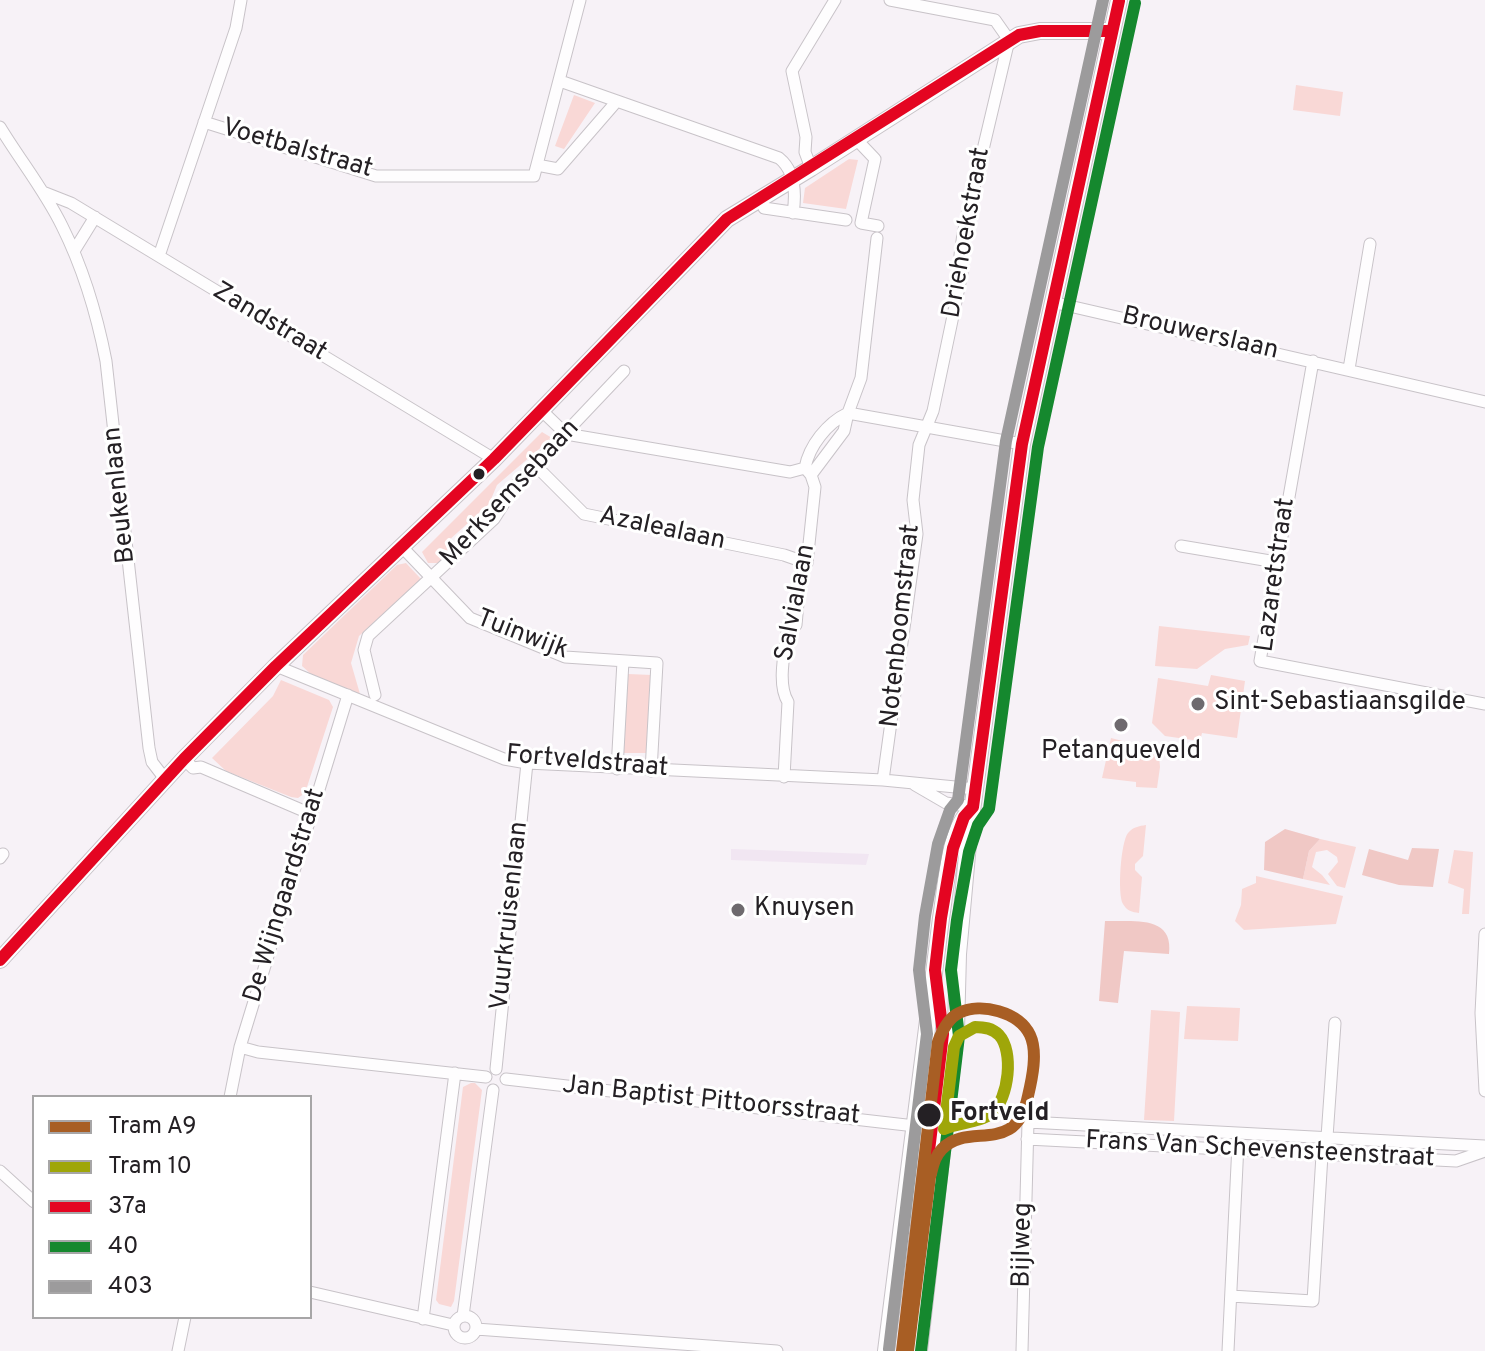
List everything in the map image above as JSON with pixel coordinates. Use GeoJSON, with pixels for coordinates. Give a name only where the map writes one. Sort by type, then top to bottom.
{"type":"FeatureCollection","features":[{"type":"Feature","properties":{"kind":"main road"},"geometry":{"type":"LineString","coordinates":[[919,1351],[956,1030],[958,954],[973,807],[1022,444],[1119,0]]}},
{"type":"Feature","properties":{"kind":"main road","name":"Merksemsebaan"},"geometry":{"type":"LineString","coordinates":[[0,960],[184,759],[276,666],[494,459],[727,219],[1009,40],[1027,32],[1111,31]]}},
{"type":"Feature","properties":{"kind":"main road"},"geometry":{"type":"LineString","coordinates":[[886,1351],[941,918],[953,848],[964,817],[973,807]]}},
{"type":"Feature","properties":{"kind":"main road"},"geometry":{"type":"LineString","coordinates":[[941,918],[962,920]]}},
{"type":"Feature","properties":{"kind":"street"},"geometry":{"type":"LineString","coordinates":[[159,256],[236,28],[241,0]]}},
{"type":"Feature","properties":{"kind":"street"},"geometry":{"type":"LineString","coordinates":[[536,171],[580,0]]}},
{"type":"Feature","properties":{"kind":"street"},"geometry":{"type":"LineString","coordinates":[[811,168],[805,152],[806,137],[792,71],[835,0]]}},
{"type":"Feature","properties":{"kind":"street"},"geometry":{"type":"LineString","coordinates":[[890,0],[995,20],[1009,40]]}},
{"type":"Feature","properties":{"kind":"street","name":"Driehoekstraat"},"geometry":{"type":"LineString","coordinates":[[926,426],[933,411],[960,288],[963,234],[1009,40]]}},
{"type":"Feature","properties":{"kind":"street"},"geometry":{"type":"LineString","coordinates":[[560,81],[779,158],[786,163],[796,192],[793,213]]}},
{"type":"Feature","properties":{"kind":"street","name":"Voetbalstraat"},"geometry":{"type":"LineString","coordinates":[[204,122],[376,176],[536,171],[558,169],[617,101]]}},
{"type":"Feature","properties":{"kind":"street"},"geometry":{"type":"LineString","coordinates":[[0,127],[43,192],[74,251]]}},
{"type":"Feature","properties":{"kind":"street"},"geometry":{"type":"LineString","coordinates":[[848,413],[861,378],[878,232],[861,223],[875,159],[856,139]]}},
{"type":"Feature","properties":{"kind":"street","name":"Zandstraat"},"geometry":{"type":"LineString","coordinates":[[43,192],[95,217],[494,459]]}},
{"type":"Feature","properties":{"kind":"street"},"geometry":{"type":"LineString","coordinates":[[764,208],[846,220]]}},
{"type":"Feature","properties":{"kind":"street"},"geometry":{"type":"LineString","coordinates":[[74,251],[95,217]]}},
{"type":"Feature","properties":{"kind":"street"},"geometry":{"type":"LineString","coordinates":[[1349,369],[1370,244]]}},
{"type":"Feature","properties":{"kind":"street","name":"Beukenlaan"},"geometry":{"type":"LineString","coordinates":[[74,251],[93,306],[106,361],[149,748],[152,762],[165,779]]}},
{"type":"Feature","properties":{"kind":"street","name":"Brouwerslaan"},"geometry":{"type":"LineString","coordinates":[[1052,302],[1485,402]]}},
{"type":"Feature","properties":{"kind":"street","name":"Lazaretstraat"},"geometry":{"type":"LineString","coordinates":[[1313,361],[1260,661],[1485,704]]}},
{"type":"Feature","properties":{"kind":"street","name":"Merksemsebaan"},"geometry":{"type":"LineString","coordinates":[[375,695],[364,650],[368,636],[494,519],[515,486],[624,371]]}},
{"type":"Feature","properties":{"kind":"street"},"geometry":{"type":"LineString","coordinates":[[541,410],[566,434],[790,472],[808,472],[808,455],[834,420],[848,413],[1022,444]]}},
{"type":"Feature","properties":{"kind":"street","name":"Notenboomstraat"},"geometry":{"type":"LineString","coordinates":[[883,780],[917,534],[913,500],[919,445],[926,426]]}},
{"type":"Feature","properties":{"kind":"street","name":"Azalealaan"},"geometry":{"type":"LineString","coordinates":[[535,465],[584,514],[784,555],[807,563]]}},
{"type":"Feature","properties":{"kind":"street","name":"Salvialaan"},"geometry":{"type":"LineString","coordinates":[[784,777],[788,702],[782,692],[788,624],[796,625],[801,570],[807,563],[815,487],[808,472]]}},
{"type":"Feature","properties":{"kind":"street","name":"Tuinwijk"},"geometry":{"type":"LineString","coordinates":[[401,546],[470,618],[565,657],[657,663],[651,771]]}},
{"type":"Feature","properties":{"kind":"street"},"geometry":{"type":"LineString","coordinates":[[1181,546],[1276,562]]}},
{"type":"Feature","properties":{"kind":"street"},"geometry":{"type":"LineString","coordinates":[[617,769],[623,661]]}},
{"type":"Feature","properties":{"kind":"street","name":"Fortveldstraat"},"geometry":{"type":"LineString","coordinates":[[276,666],[504,759],[651,771],[883,780],[976,789]]}},
{"type":"Feature","properties":{"kind":"street","name":"De Wijngaardstraat"},"geometry":{"type":"LineString","coordinates":[[230,1095],[240,1047],[348,695]]}},
{"type":"Feature","properties":{"kind":"street"},"geometry":{"type":"LineString","coordinates":[[184,759],[193,768],[201,767],[311,814]]}},
{"type":"Feature","properties":{"kind":"street","name":"Vuurkruisenlaan"},"geometry":{"type":"LineString","coordinates":[[491,1073],[527,763]]}},
{"type":"Feature","properties":{"kind":"street","name":"Fortveldstraat"},"geometry":{"type":"LineString","coordinates":[[914,785],[946,803],[973,807]]}},
{"type":"Feature","properties":{"kind":"street"},"geometry":{"type":"LineString","coordinates":[[1485,934],[1481,1013],[1485,1091]]}},
{"type":"Feature","properties":{"kind":"street"},"geometry":{"type":"LineString","coordinates":[[1231,1296],[1313,1301],[1322,1155],[1327,1137],[1335,1023]]}},
{"type":"Feature","properties":{"kind":"street"},"geometry":{"type":"LineString","coordinates":[[240,1047],[258,1052],[455,1073],[504,1074],[506,1079],[500,1089],[493,1090]]}},
{"type":"Feature","properties":{"kind":"street"},"geometry":{"type":"LineString","coordinates":[[423,1319],[455,1073]]}},
{"type":"Feature","properties":{"kind":"street"},"geometry":{"type":"LineString","coordinates":[[491,1073],[486,1083],[493,1090]]}},
{"type":"Feature","properties":{"kind":"street","name":"Jan Baptist Pittoorsstraat"},"geometry":{"type":"LineString","coordinates":[[506,1079],[915,1126]]}},
{"type":"Feature","properties":{"kind":"street"},"geometry":{"type":"LineString","coordinates":[[463,1316],[493,1090]]}},
{"type":"Feature","properties":{"kind":"street","name":"Frans Van Schevensteenstraat"},"geometry":{"type":"LineString","coordinates":[[1028,1122],[1327,1137],[1485,1149],[1456,1161],[1027,1139],[1028,1122]]}},
{"type":"Feature","properties":{"kind":"street"},"geometry":{"type":"LineString","coordinates":[[1228,1351],[1239,1132]]}},
{"type":"Feature","properties":{"kind":"street","name":"Bijlweg"},"geometry":{"type":"LineString","coordinates":[[1022,1351],[1027,1139]]}},
{"type":"Feature","properties":{"kind":"street"},"geometry":{"type":"LineString","coordinates":[[0,1171],[32,1200]]}},
{"type":"Feature","properties":{"kind":"street"},"geometry":{"type":"LineString","coordinates":[[312,1292],[453,1325]]}},
{"type":"Feature","properties":{"kind":"street"},"geometry":{"type":"LineString","coordinates":[[460,1338],[453,1325],[457,1319],[463,1316],[471,1318],[476,1329]]}},
{"type":"Feature","properties":{"kind":"street"},"geometry":{"type":"LineString","coordinates":[[178,1351],[185,1319]]}},
{"type":"Feature","properties":{"kind":"street"},"geometry":{"type":"LineString","coordinates":[[460,1338],[472,1336],[476,1329]]}},
{"type":"Feature","properties":{"kind":"street"},"geometry":{"type":"LineString","coordinates":[[476,1329],[777,1351]]}},
{"type":"Feature","properties":{"kind":"street"},"geometry":{"type":"LineString","coordinates":[[458,1351],[460,1338]]}},
{"type":"Feature","properties":{"kind":"shaded area"},"geometry":{"type":"Polygon","coordinates":[[[1296,85],[1343,92],[1340,116],[1293,110],[1296,85]]]}},
{"type":"Feature","properties":{"kind":"shaded area"},"geometry":{"type":"Polygon","coordinates":[[[574,95],[595,103],[564,149],[555,146],[574,95]]]}},
{"type":"Feature","properties":{"kind":"shaded area"},"geometry":{"type":"Polygon","coordinates":[[[849,159],[858,160],[846,209],[803,203],[805,188],[849,159]]]}},
{"type":"Feature","properties":{"kind":"shaded area"},"geometry":{"type":"Polygon","coordinates":[[[542,432],[552,438],[497,485],[489,504],[447,542],[448,552],[438,563],[428,563],[422,552],[542,432]]]}},
{"type":"Feature","properties":{"kind":"shaded area"},"geometry":{"type":"Polygon","coordinates":[[[406,563],[421,579],[359,636],[351,663],[360,694],[312,675],[302,666],[303,655],[397,565],[406,563]]]}},
{"type":"Feature","properties":{"kind":"shaded area"},"geometry":{"type":"Polygon","coordinates":[[[1159,626],[1250,636],[1248,645],[1225,649],[1197,669],[1155,666],[1159,626]]]}},
{"type":"Feature","properties":{"kind":"shaded area"},"geometry":{"type":"Polygon","coordinates":[[[628,674],[652,675],[647,753],[622,753],[628,674]]]}},
{"type":"Feature","properties":{"kind":"shaded area","name":"Sint-Sebastiaansgilde"},"geometry":{"type":"Polygon","coordinates":[[[1211,675],[1245,681],[1237,738],[1202,733],[1200,741],[1165,736],[1152,723],[1158,678],[1208,686],[1211,675]]]}},
{"type":"Feature","properties":{"kind":"shaded area"},"geometry":{"type":"Polygon","coordinates":[[[281,680],[329,700],[333,707],[305,793],[298,798],[226,771],[212,758],[273,696],[281,680]]]}},
{"type":"Feature","properties":{"kind":"shaded area"},"geometry":{"type":"Polygon","coordinates":[[[1111,738],[1134,744],[1158,745],[1160,767],[1157,788],[1136,787],[1136,782],[1102,778],[1111,738]]]}},
{"type":"Feature","properties":{"kind":"shaded area"},"geometry":{"type":"Polygon","coordinates":[[[1146,825],[1143,856],[1135,864],[1135,870],[1142,877],[1139,913],[1130,911],[1123,904],[1121,868],[1128,833],[1146,825]]]}},
{"type":"Feature","properties":{"kind":"shaded area"},"geometry":{"type":"Polygon","coordinates":[[[1285,829],[1320,839],[1309,851],[1303,879],[1264,870],[1265,842],[1285,829]]]}},
{"type":"Feature","properties":{"kind":"shaded area"},"geometry":{"type":"Polygon","coordinates":[[[1320,839],[1356,847],[1345,888],[1337,886],[1328,874],[1338,862],[1337,857],[1327,850],[1316,852],[1312,867],[1330,885],[1303,879],[1309,851],[1320,839]]]}},
{"type":"Feature","properties":{"kind":"shaded area"},"geometry":{"type":"Polygon","coordinates":[[[1412,848],[1439,849],[1433,887],[1399,885],[1362,875],[1369,849],[1408,860],[1412,848]]]}},
{"type":"Feature","properties":{"kind":"shaded area"},"geometry":{"type":"Polygon","coordinates":[[[731,849],[869,854],[866,865],[731,860],[731,849]]]}},
{"type":"Feature","properties":{"kind":"shaded area"},"geometry":{"type":"Polygon","coordinates":[[[1454,850],[1473,852],[1469,914],[1462,914],[1464,889],[1448,883],[1454,850]]]}},
{"type":"Feature","properties":{"kind":"shaded area"},"geometry":{"type":"Polygon","coordinates":[[[1256,876],[1343,896],[1336,924],[1244,930],[1235,921],[1241,905],[1242,889],[1256,883],[1256,876]]]}},
{"type":"Feature","properties":{"kind":"shaded area"},"geometry":{"type":"Polygon","coordinates":[[[1105,921],[1149,923],[1165,932],[1169,941],[1169,954],[1124,951],[1118,1003],[1099,1001],[1105,921]]]}},
{"type":"Feature","properties":{"kind":"shaded area"},"geometry":{"type":"Polygon","coordinates":[[[1187,1006],[1240,1008],[1238,1041],[1184,1039],[1187,1006]]]}},
{"type":"Feature","properties":{"kind":"shaded area"},"geometry":{"type":"Polygon","coordinates":[[[1151,1010],[1180,1012],[1174,1121],[1144,1120],[1151,1010]]]}},
{"type":"Feature","properties":{"kind":"shaded area"},"geometry":{"type":"Polygon","coordinates":[[[471,1083],[482,1090],[451,1307],[436,1300],[463,1087],[471,1083]]]}},
{"type":"Feature","properties":{"kind":"tram line","name":"A9"},"geometry":{"type":"LineString","coordinates":[[902,1351],[938,1042],[955,1015],[978,1009],[999,1011],[1017,1020],[1030,1035],[1034,1066],[1028,1096],[1022,1115],[1013,1126],[1003,1132],[953,1141],[935,1159],[930,1177],[908,1351]]}},
{"type":"Feature","properties":{"kind":"tram line","name":"10"},"geometry":{"type":"LineString","coordinates":[[975,1027],[994,1031],[1004,1042],[1008,1063],[1006,1086],[992,1113],[944,1129],[954,1047],[959,1036],[975,1027]]}},
{"type":"Feature","properties":{"kind":"transit line","name":"403"},"geometry":{"type":"LineString","coordinates":[[889,1349],[927,1034],[919,970],[925,916],[938,844],[950,810],[958,800],[1006,441],[1103,0]]}},
{"type":"Feature","properties":{"kind":"transit line","name":"37a"},"geometry":{"type":"LineString","coordinates":[[905,1351],[943,1034],[935,970],[941,918],[953,848],[964,817],[973,807],[1022,444],[1119,1]]}},
{"type":"Feature","properties":{"kind":"transit line","name":"40"},"geometry":{"type":"LineString","coordinates":[[921,1351],[959,1036],[951,970],[957,920],[969,852],[978,825],[989,809],[1038,447],[1135,3]]}},
{"type":"Feature","properties":{"kind":"transit line","name":"37a"},"geometry":{"type":"LineString","coordinates":[[0,960],[184,759],[276,666],[494,459],[727,219],[1019,35],[1040,31],[1111,31]]}},
{"type":"Feature","properties":{"kind":"place","name":"Sint-Sebastiaansgilde"},"geometry":{"type":"Point","coordinates":[1198,704]}},
{"type":"Feature","properties":{"kind":"place","name":"Petanqueveld"},"geometry":{"type":"Point","coordinates":[1121,725]}},
{"type":"Feature","properties":{"kind":"place","name":"Knuysen"},"geometry":{"type":"Point","coordinates":[738,910]}},
{"type":"Feature","properties":{"kind":"place","name":"Fortveld"},"geometry":{"type":"Point","coordinates":[929,1115]}}]}
